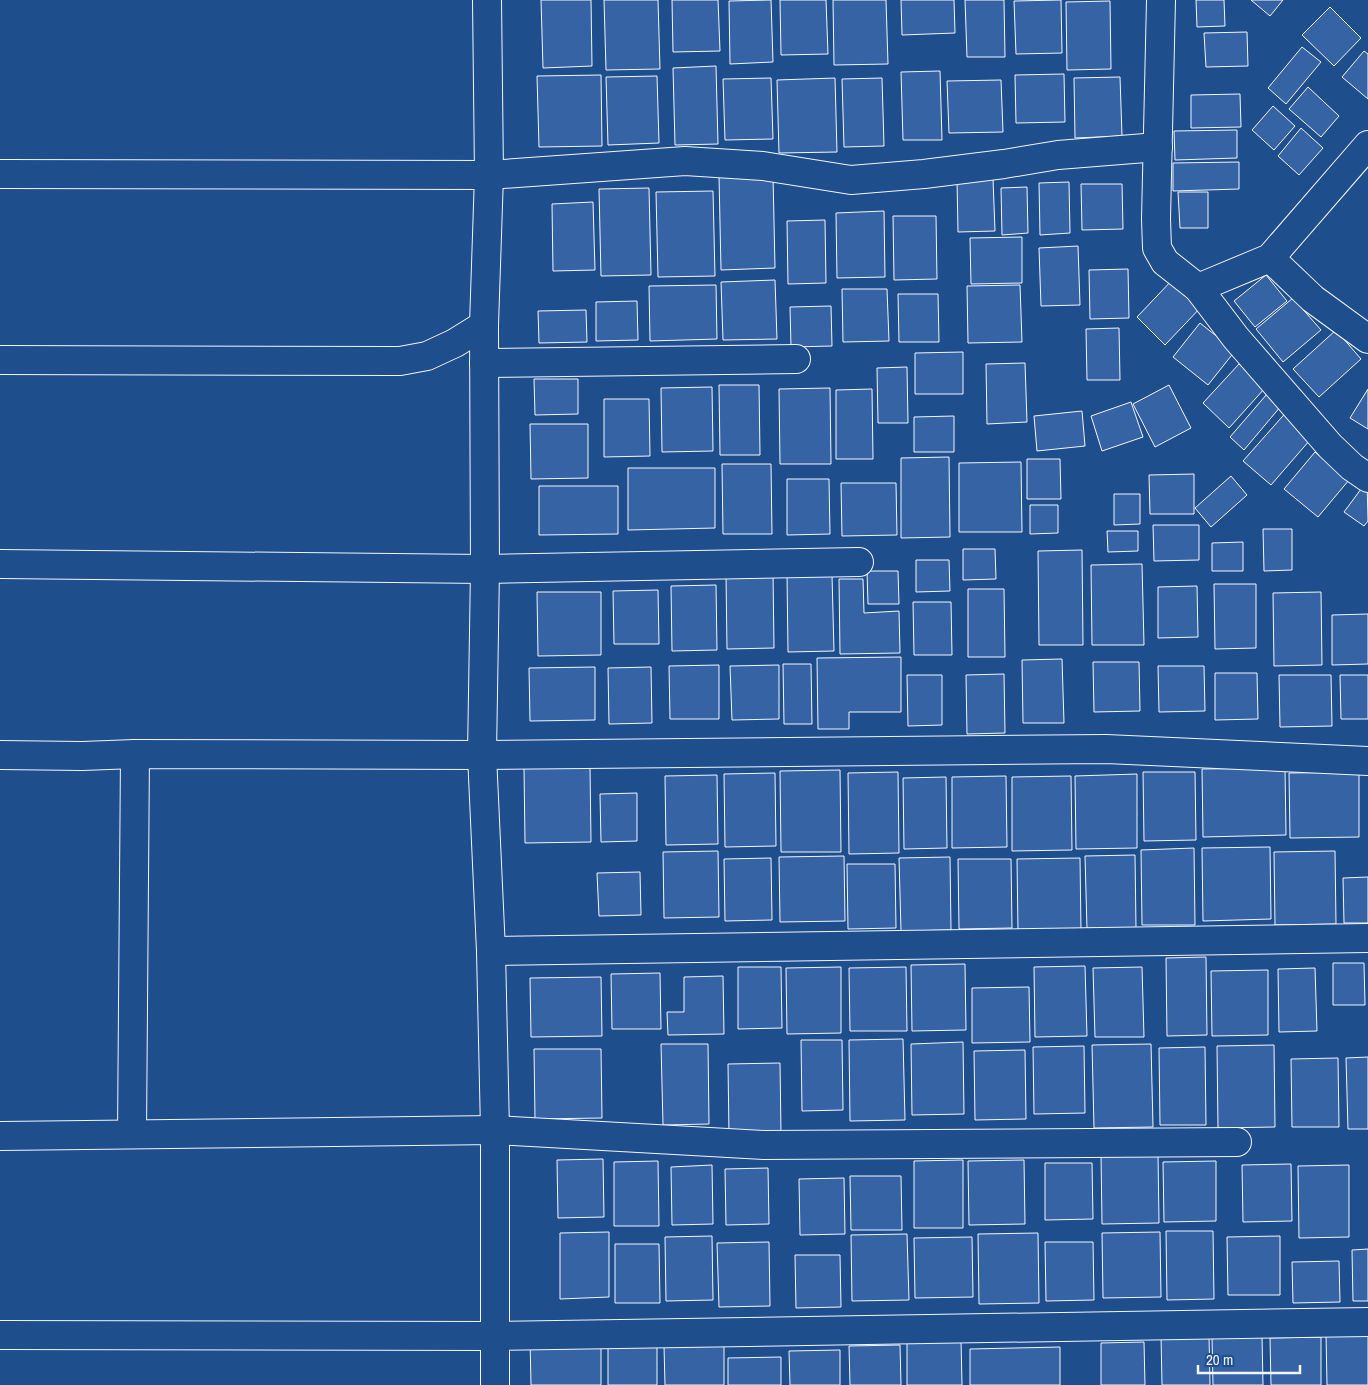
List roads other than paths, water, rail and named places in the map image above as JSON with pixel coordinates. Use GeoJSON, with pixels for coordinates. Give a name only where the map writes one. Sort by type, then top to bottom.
{"type":"FeatureCollection","features":[{"type":"Feature","properties":{"kind":"street"},"geometry":{"type":"LineString","coordinates":[[487,0],[489,175],[484,325],[485,568],[482,755],[491,951],[495,1130],[494,1385]]}},
{"type":"Feature","properties":{"kind":"street"},"geometry":{"type":"LineString","coordinates":[[1161,0],[1157,248],[1165,262],[1198,288],[1236,338],[1330,446],[1352,467],[1368,478]]}},
{"type":"Feature","properties":{"kind":"street"},"geometry":{"type":"LineString","coordinates":[[0,174],[489,175],[685,161],[762,166],[851,180],[942,172],[1058,155],[1158,146]]}},
{"type":"Feature","properties":{"kind":"street"},"geometry":{"type":"LineString","coordinates":[[1198,288],[1270,258],[1368,146]]}},
{"type":"Feature","properties":{"kind":"street"},"geometry":{"type":"LineString","coordinates":[[1270,258],[1313,299],[1368,339]]}},
{"type":"Feature","properties":{"kind":"street"},"geometry":{"type":"LineString","coordinates":[[0,360],[400,361],[427,356],[455,343],[484,325]]}},
{"type":"Feature","properties":{"kind":"street"},"geometry":{"type":"LineString","coordinates":[[484,363],[796,359]]}},
{"type":"Feature","properties":{"kind":"street"},"geometry":{"type":"LineString","coordinates":[[0,564],[485,568],[859,562]]}},
{"type":"Feature","properties":{"kind":"street"},"geometry":{"type":"LineString","coordinates":[[0,755],[482,755],[1106,749],[1368,761]]}},
{"type":"Feature","properties":{"kind":"street"},"geometry":{"type":"LineString","coordinates":[[132,1134],[135,754]]}},
{"type":"Feature","properties":{"kind":"street"},"geometry":{"type":"LineString","coordinates":[[491,951],[1368,938]]}},
{"type":"Feature","properties":{"kind":"street"},"geometry":{"type":"LineString","coordinates":[[0,1136],[495,1130],[764,1145],[1236,1142]]}},
{"type":"Feature","properties":{"kind":"street"},"geometry":{"type":"LineString","coordinates":[[0,1335],[494,1336],[1368,1322]]}}]}
